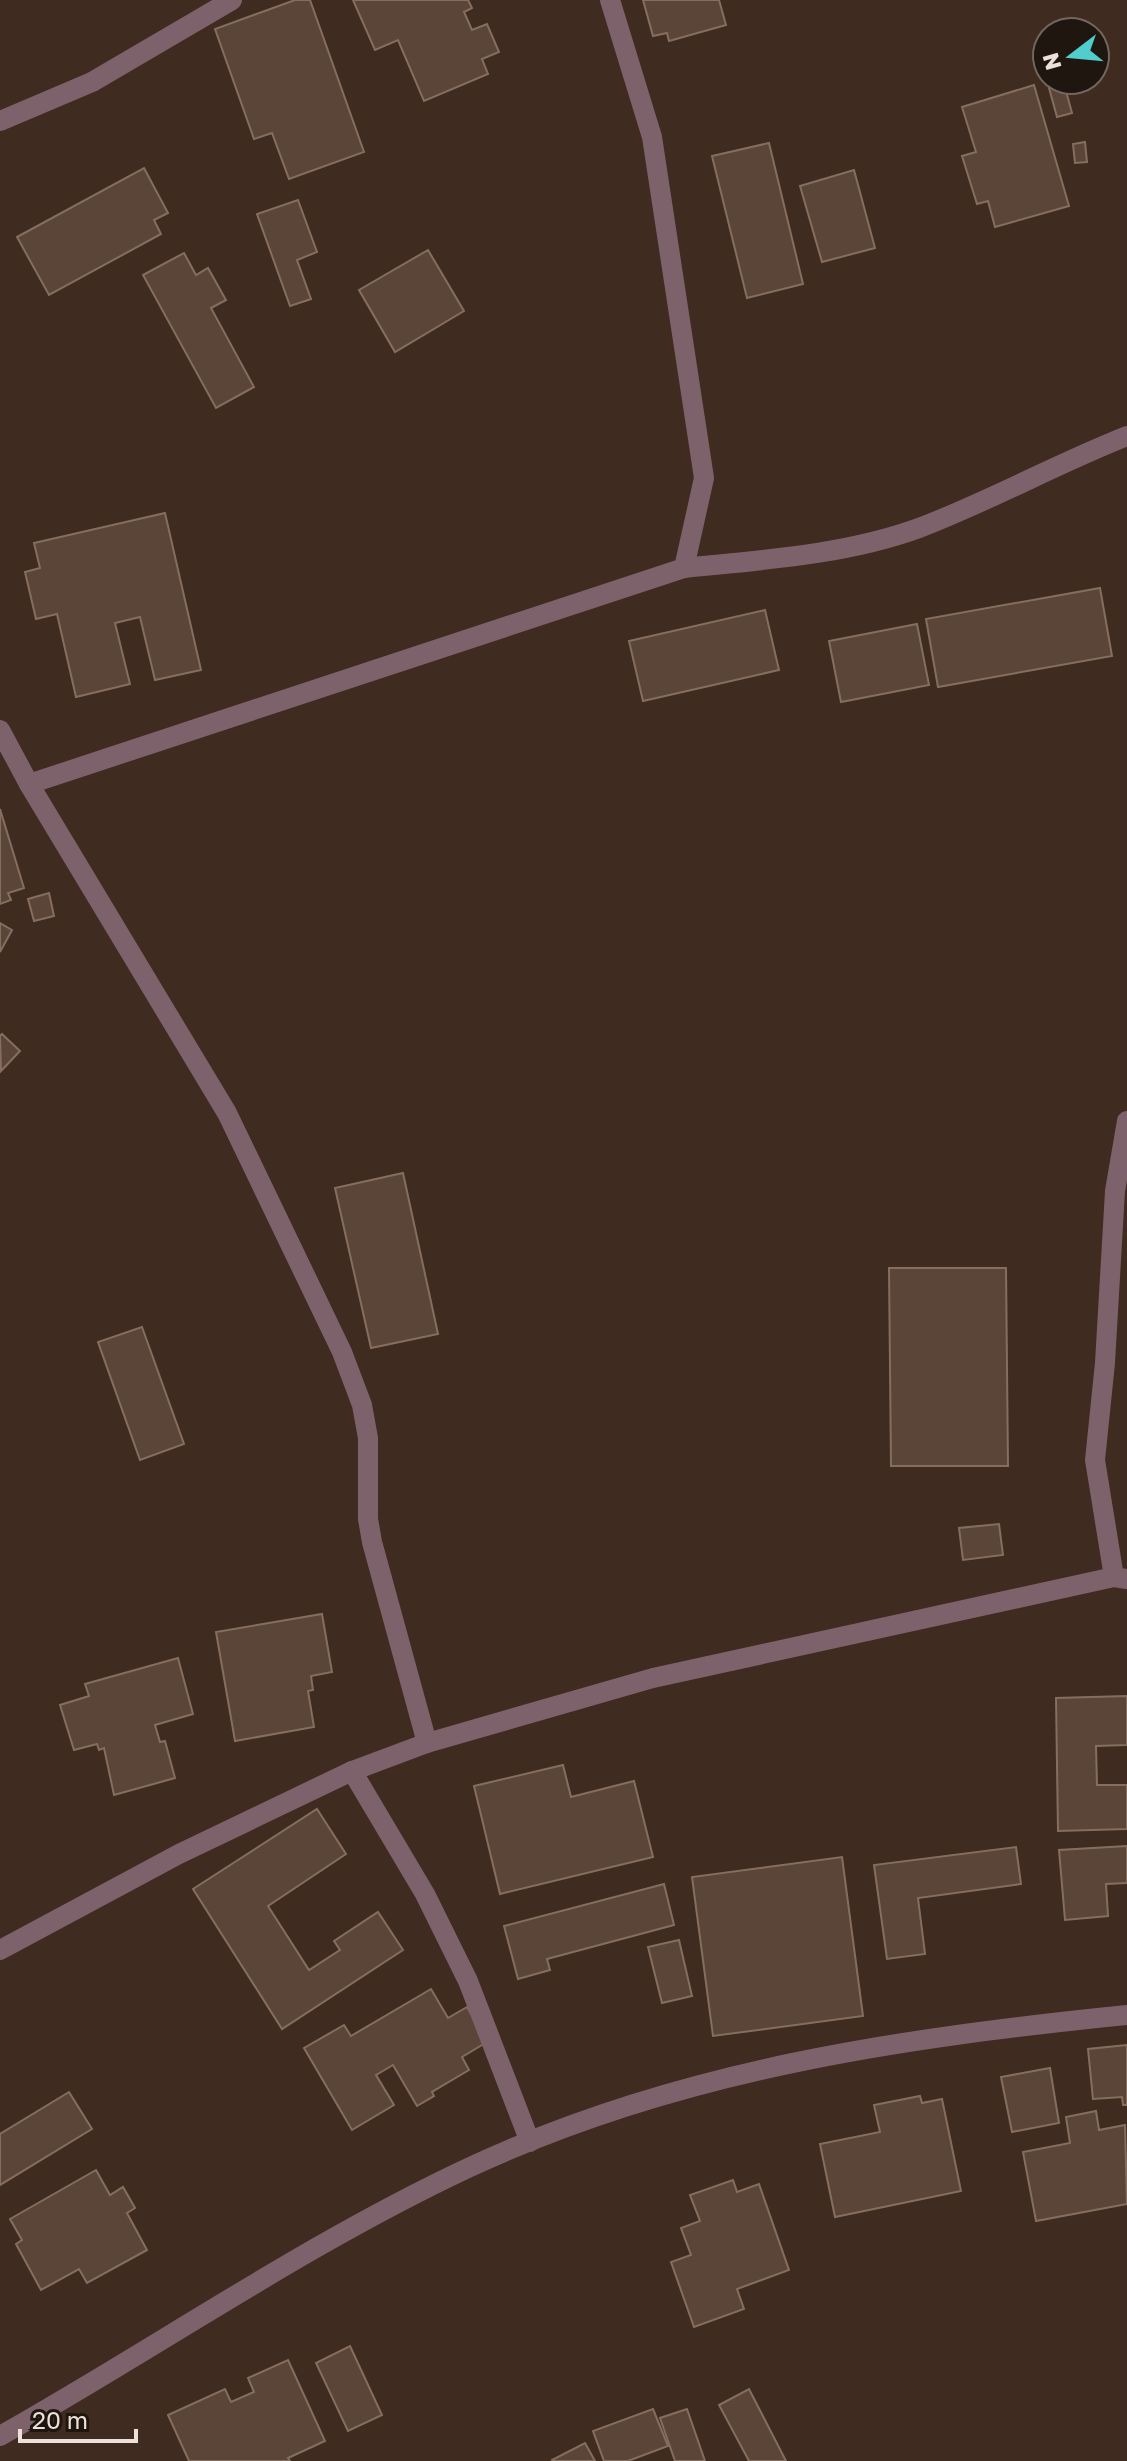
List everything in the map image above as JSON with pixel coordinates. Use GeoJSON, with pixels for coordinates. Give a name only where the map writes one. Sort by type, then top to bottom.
{"type":"FeatureCollection","features":[{"type":"Feature","properties":{"kind":"street"},"geometry":{"type":"LineString","coordinates":[[0,121],[92,82],[232,0]]}},
{"type":"Feature","properties":{"kind":"street"},"geometry":{"type":"LineString","coordinates":[[610,0],[652,137],[704,478],[684,568]]}},
{"type":"Feature","properties":{"kind":"street"},"geometry":{"type":"LineString","coordinates":[[29,784],[684,568],[785,557],[916,529],[1127,436]]}},
{"type":"Feature","properties":{"kind":"street"},"geometry":{"type":"LineString","coordinates":[[0,730],[29,784],[227,1113],[342,1352],[362,1405],[368,1438],[368,1519],[372,1542],[427,1743]]}},
{"type":"Feature","properties":{"kind":"street"},"geometry":{"type":"LineString","coordinates":[[0,1950],[179,1854],[352,1771],[427,1743],[653,1678],[1121,1578],[1095,1460],[1105,1363],[1115,1191],[1127,1121]]}},
{"type":"Feature","properties":{"kind":"street"},"geometry":{"type":"LineString","coordinates":[[352,1771],[425,1894],[468,1981],[530,2142]]}},
{"type":"Feature","properties":{"kind":"street"},"geometry":{"type":"LineString","coordinates":[[0,2436],[355,2228],[467,2168],[530,2142],[696,2083],[836,2053],[982,2029],[1127,2015]]}},
{"type":"Feature","properties":{"kind":"building"},"geometry":{"type":"Polygon","coordinates":[[[295,0],[310,0],[364,152],[289,179],[272,133],[254,139],[215,29],[295,0]]]}},
{"type":"Feature","properties":{"kind":"building"},"geometry":{"type":"Polygon","coordinates":[[[353,0],[468,0],[472,8],[464,12],[472,30],[487,24],[499,52],[482,59],[488,74],[424,101],[398,40],[375,50],[353,0]]]}},
{"type":"Feature","properties":{"kind":"building"},"geometry":{"type":"Polygon","coordinates":[[[643,0],[719,0],[726,25],[669,41],[667,33],[653,36],[643,0]]]}},
{"type":"Feature","properties":{"kind":"building"},"geometry":{"type":"Polygon","coordinates":[[[1031,86],[1031,96],[1037,96],[1069,206],[995,227],[988,201],[977,204],[962,156],[976,152],[962,107],[1031,86]]]}},
{"type":"Feature","properties":{"kind":"building"},"geometry":{"type":"Polygon","coordinates":[[[1051,96],[1067,96],[1072,113],[1057,117],[1051,96]]]}},
{"type":"Feature","properties":{"kind":"building"},"geometry":{"type":"Polygon","coordinates":[[[1085,142],[1087,162],[1075,163],[1073,144],[1085,142]]]}},
{"type":"Feature","properties":{"kind":"building"},"geometry":{"type":"Polygon","coordinates":[[[769,143],[803,284],[747,298],[712,156],[769,143]]]}},
{"type":"Feature","properties":{"kind":"building"},"geometry":{"type":"Polygon","coordinates":[[[144,168],[168,213],[154,220],[161,234],[49,295],[17,237],[144,168]]]}},
{"type":"Feature","properties":{"kind":"building"},"geometry":{"type":"Polygon","coordinates":[[[854,170],[875,248],[822,262],[800,186],[854,170]]]}},
{"type":"Feature","properties":{"kind":"building"},"geometry":{"type":"Polygon","coordinates":[[[298,200],[317,252],[297,260],[311,299],[290,306],[257,214],[298,200]]]}},
{"type":"Feature","properties":{"kind":"building"},"geometry":{"type":"Polygon","coordinates":[[[428,250],[464,311],[395,352],[359,290],[428,250]]]}},
{"type":"Feature","properties":{"kind":"building"},"geometry":{"type":"Polygon","coordinates":[[[184,253],[196,275],[208,268],[226,300],[211,308],[254,387],[216,408],[143,275],[184,253]]]}},
{"type":"Feature","properties":{"kind":"building"},"geometry":{"type":"Polygon","coordinates":[[[165,513],[201,670],[155,680],[140,617],[115,623],[130,684],[76,697],[57,614],[36,619],[25,572],[40,568],[34,543],[165,513]]]}},
{"type":"Feature","properties":{"kind":"building"},"geometry":{"type":"Polygon","coordinates":[[[1100,588],[1112,656],[938,687],[926,619],[1100,588]]]}},
{"type":"Feature","properties":{"kind":"building"},"geometry":{"type":"Polygon","coordinates":[[[765,610],[779,670],[643,701],[629,641],[765,610]]]}},
{"type":"Feature","properties":{"kind":"building"},"geometry":{"type":"Polygon","coordinates":[[[917,624],[929,685],[841,702],[829,641],[917,624]]]}},
{"type":"Feature","properties":{"kind":"building"},"geometry":{"type":"Polygon","coordinates":[[[0,809],[24,888],[8,893],[11,900],[0,904],[0,809]]]}},
{"type":"Feature","properties":{"kind":"building"},"geometry":{"type":"Polygon","coordinates":[[[49,893],[54,916],[34,921],[28,899],[49,893]]]}},
{"type":"Feature","properties":{"kind":"building"},"geometry":{"type":"Polygon","coordinates":[[[0,923],[12,930],[0,952],[0,923]]]}},
{"type":"Feature","properties":{"kind":"building"},"geometry":{"type":"Polygon","coordinates":[[[2,1034],[20,1051],[1,1071],[0,1036],[2,1034]]]}},
{"type":"Feature","properties":{"kind":"building"},"geometry":{"type":"Polygon","coordinates":[[[403,1173],[438,1334],[371,1348],[335,1188],[403,1173]]]}},
{"type":"Feature","properties":{"kind":"building"},"geometry":{"type":"Polygon","coordinates":[[[889,1268],[1006,1268],[1008,1466],[891,1466],[889,1268]]]}},
{"type":"Feature","properties":{"kind":"building"},"geometry":{"type":"Polygon","coordinates":[[[142,1327],[184,1444],[140,1460],[98,1342],[142,1327]]]}},
{"type":"Feature","properties":{"kind":"building"},"geometry":{"type":"Polygon","coordinates":[[[999,1524],[1003,1555],[963,1560],[959,1528],[999,1524]]]}},
{"type":"Feature","properties":{"kind":"building"},"geometry":{"type":"Polygon","coordinates":[[[322,1614],[332,1672],[311,1676],[313,1690],[308,1691],[314,1727],[235,1741],[216,1632],[322,1614]]]}},
{"type":"Feature","properties":{"kind":"building"},"geometry":{"type":"Polygon","coordinates":[[[178,1658],[193,1714],[155,1725],[160,1742],[165,1741],[175,1778],[114,1795],[104,1748],[99,1750],[97,1744],[74,1750],[60,1705],[89,1696],[85,1684],[178,1658]]]}},
{"type":"Feature","properties":{"kind":"building"},"geometry":{"type":"Polygon","coordinates":[[[1127,1696],[1127,1745],[1096,1746],[1097,1785],[1127,1785],[1127,1829],[1058,1831],[1056,1698],[1127,1696]]]}},
{"type":"Feature","properties":{"kind":"building"},"geometry":{"type":"Polygon","coordinates":[[[563,1765],[571,1797],[634,1781],[653,1857],[500,1894],[474,1786],[563,1765]]]}},
{"type":"Feature","properties":{"kind":"building"},"geometry":{"type":"Polygon","coordinates":[[[317,1809],[346,1854],[268,1906],[309,1970],[340,1950],[334,1941],[378,1912],[403,1950],[282,2029],[193,1889],[317,1809]]]}},
{"type":"Feature","properties":{"kind":"building"},"geometry":{"type":"Polygon","coordinates":[[[1127,1846],[1127,1883],[1106,1884],[1108,1916],[1065,1920],[1059,1850],[1127,1846]]]}},
{"type":"Feature","properties":{"kind":"building"},"geometry":{"type":"Polygon","coordinates":[[[1016,1847],[1021,1884],[918,1898],[925,1954],[887,1959],[874,1865],[1016,1847]]]}},
{"type":"Feature","properties":{"kind":"building"},"geometry":{"type":"Polygon","coordinates":[[[842,1857],[863,2016],[713,2036],[692,1877],[842,1857]]]}},
{"type":"Feature","properties":{"kind":"building"},"geometry":{"type":"Polygon","coordinates":[[[664,1884],[674,1925],[547,1959],[550,1970],[518,1979],[504,1926],[664,1884]]]}},
{"type":"Feature","properties":{"kind":"building"},"geometry":{"type":"Polygon","coordinates":[[[679,1940],[692,1996],[662,2003],[648,1947],[679,1940]]]}},
{"type":"Feature","properties":{"kind":"building"},"geometry":{"type":"Polygon","coordinates":[[[431,1989],[448,2018],[467,2007],[487,2042],[462,2057],[469,2070],[432,2092],[434,2096],[417,2106],[393,2065],[376,2075],[394,2105],[352,2130],[304,2048],[344,2025],[351,2036],[431,1989]]]}},
{"type":"Feature","properties":{"kind":"building"},"geometry":{"type":"Polygon","coordinates":[[[1127,2045],[1127,2105],[1123,2105],[1122,2097],[1093,2099],[1088,2049],[1127,2045]]]}},
{"type":"Feature","properties":{"kind":"building"},"geometry":{"type":"Polygon","coordinates":[[[1050,2068],[1059,2123],[1012,2132],[1001,2077],[1050,2068]]]}},
{"type":"Feature","properties":{"kind":"building"},"geometry":{"type":"Polygon","coordinates":[[[69,2092],[92,2129],[0,2185],[0,2134],[69,2092]]]}},
{"type":"Feature","properties":{"kind":"building"},"geometry":{"type":"Polygon","coordinates":[[[920,2096],[922,2103],[942,2099],[961,2191],[835,2217],[820,2144],[880,2132],[874,2105],[920,2096]]]}},
{"type":"Feature","properties":{"kind":"building"},"geometry":{"type":"Polygon","coordinates":[[[1096,2111],[1099,2130],[1125,2125],[1127,2204],[1036,2221],[1023,2152],[1070,2143],[1066,2117],[1096,2111]]]}},
{"type":"Feature","properties":{"kind":"building"},"geometry":{"type":"Polygon","coordinates":[[[96,2170],[110,2195],[123,2187],[135,2208],[127,2213],[147,2250],[87,2283],[79,2269],[41,2290],[16,2244],[22,2240],[10,2219],[96,2170]]]}},
{"type":"Feature","properties":{"kind":"building"},"geometry":{"type":"Polygon","coordinates":[[[733,2180],[737,2192],[759,2184],[789,2270],[737,2289],[744,2309],[694,2327],[671,2262],[691,2255],[681,2228],[700,2221],[690,2195],[733,2180]]]}},
{"type":"Feature","properties":{"kind":"building"},"geometry":{"type":"Polygon","coordinates":[[[350,2346],[382,2415],[348,2431],[316,2363],[350,2346]]]}},
{"type":"Feature","properties":{"kind":"building"},"geometry":{"type":"Polygon","coordinates":[[[288,2360],[325,2441],[288,2458],[290,2461],[189,2461],[168,2415],[225,2389],[231,2402],[254,2392],[248,2378],[288,2360]]]}},
{"type":"Feature","properties":{"kind":"building"},"geometry":{"type":"Polygon","coordinates":[[[749,2389],[786,2461],[749,2461],[719,2405],[749,2389]]]}},
{"type":"Feature","properties":{"kind":"building"},"geometry":{"type":"Polygon","coordinates":[[[653,2409],[668,2446],[628,2461],[604,2461],[593,2431],[653,2409]]]}},
{"type":"Feature","properties":{"kind":"building"},"geometry":{"type":"Polygon","coordinates":[[[687,2409],[705,2461],[675,2461],[660,2418],[687,2409]]]}},
{"type":"Feature","properties":{"kind":"building"},"geometry":{"type":"Polygon","coordinates":[[[585,2443],[595,2461],[552,2460],[585,2443]]]}}]}
